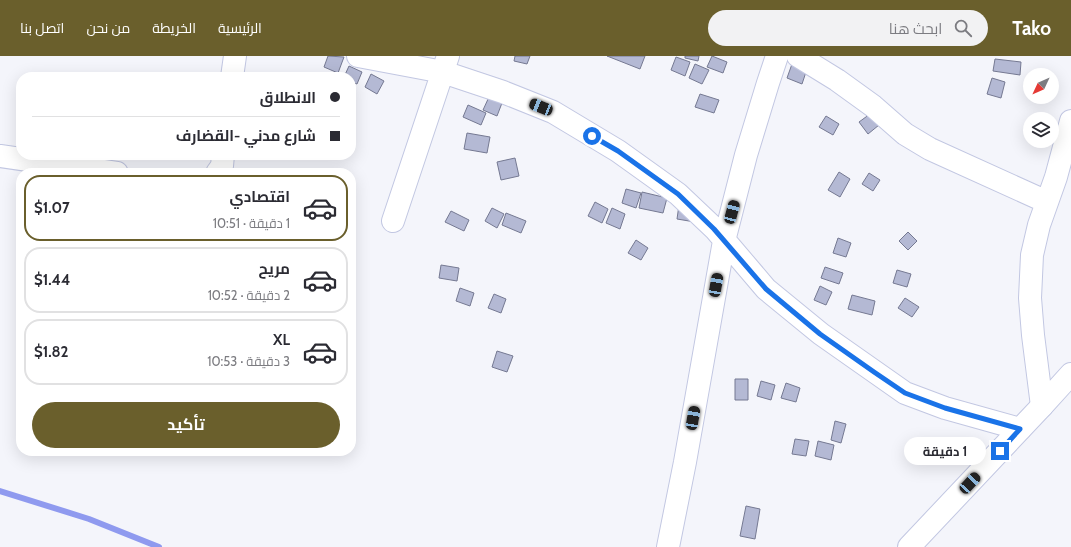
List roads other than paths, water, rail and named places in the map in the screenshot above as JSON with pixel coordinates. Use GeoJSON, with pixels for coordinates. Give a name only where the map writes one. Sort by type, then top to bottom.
{"type":"FeatureCollection","features":[{"type":"Feature","properties":{"kind":"main road"},"geometry":{"type":"LineString","coordinates":[[233,72],[235,56]]}},
{"type":"Feature","properties":{"kind":"main road"},"geometry":{"type":"LineString","coordinates":[[358,56],[446,64],[503,92],[553,112],[618,151],[678,194],[714,229],[766,289],[820,334],[905,393],[945,408],[1020,429]]}},
{"type":"Feature","properties":{"kind":"main road"},"geometry":{"type":"LineString","coordinates":[[668,547],[685,462],[724,241],[746,155],[777,56]]}},
{"type":"Feature","properties":{"kind":"main road"},"geometry":{"type":"LineString","coordinates":[[798,56],[837,80],[873,106],[905,134],[930,149],[1047,202]]}},
{"type":"Feature","properties":{"kind":"main road"},"geometry":{"type":"LineString","coordinates":[[393,221],[446,64]]}},
{"type":"Feature","properties":{"kind":"main road"},"geometry":{"type":"LineString","coordinates":[[1042,406],[1030,298],[1032,255],[1039,225],[1056,177],[1071,121]]}},
{"type":"Feature","properties":{"kind":"main road"},"geometry":{"type":"LineString","coordinates":[[0,156],[16,158]]}},
{"type":"Feature","properties":{"kind":"main road"},"geometry":{"type":"LineString","coordinates":[[28,160],[83,168]]}},
{"type":"Feature","properties":{"kind":"main road"},"geometry":{"type":"LineString","coordinates":[[909,547],[1071,374]]}},
{"type":"Feature","properties":{"kind":"waterway"},"geometry":{"type":"LineString","coordinates":[[0,491],[89,519],[159,547]]}}]}
